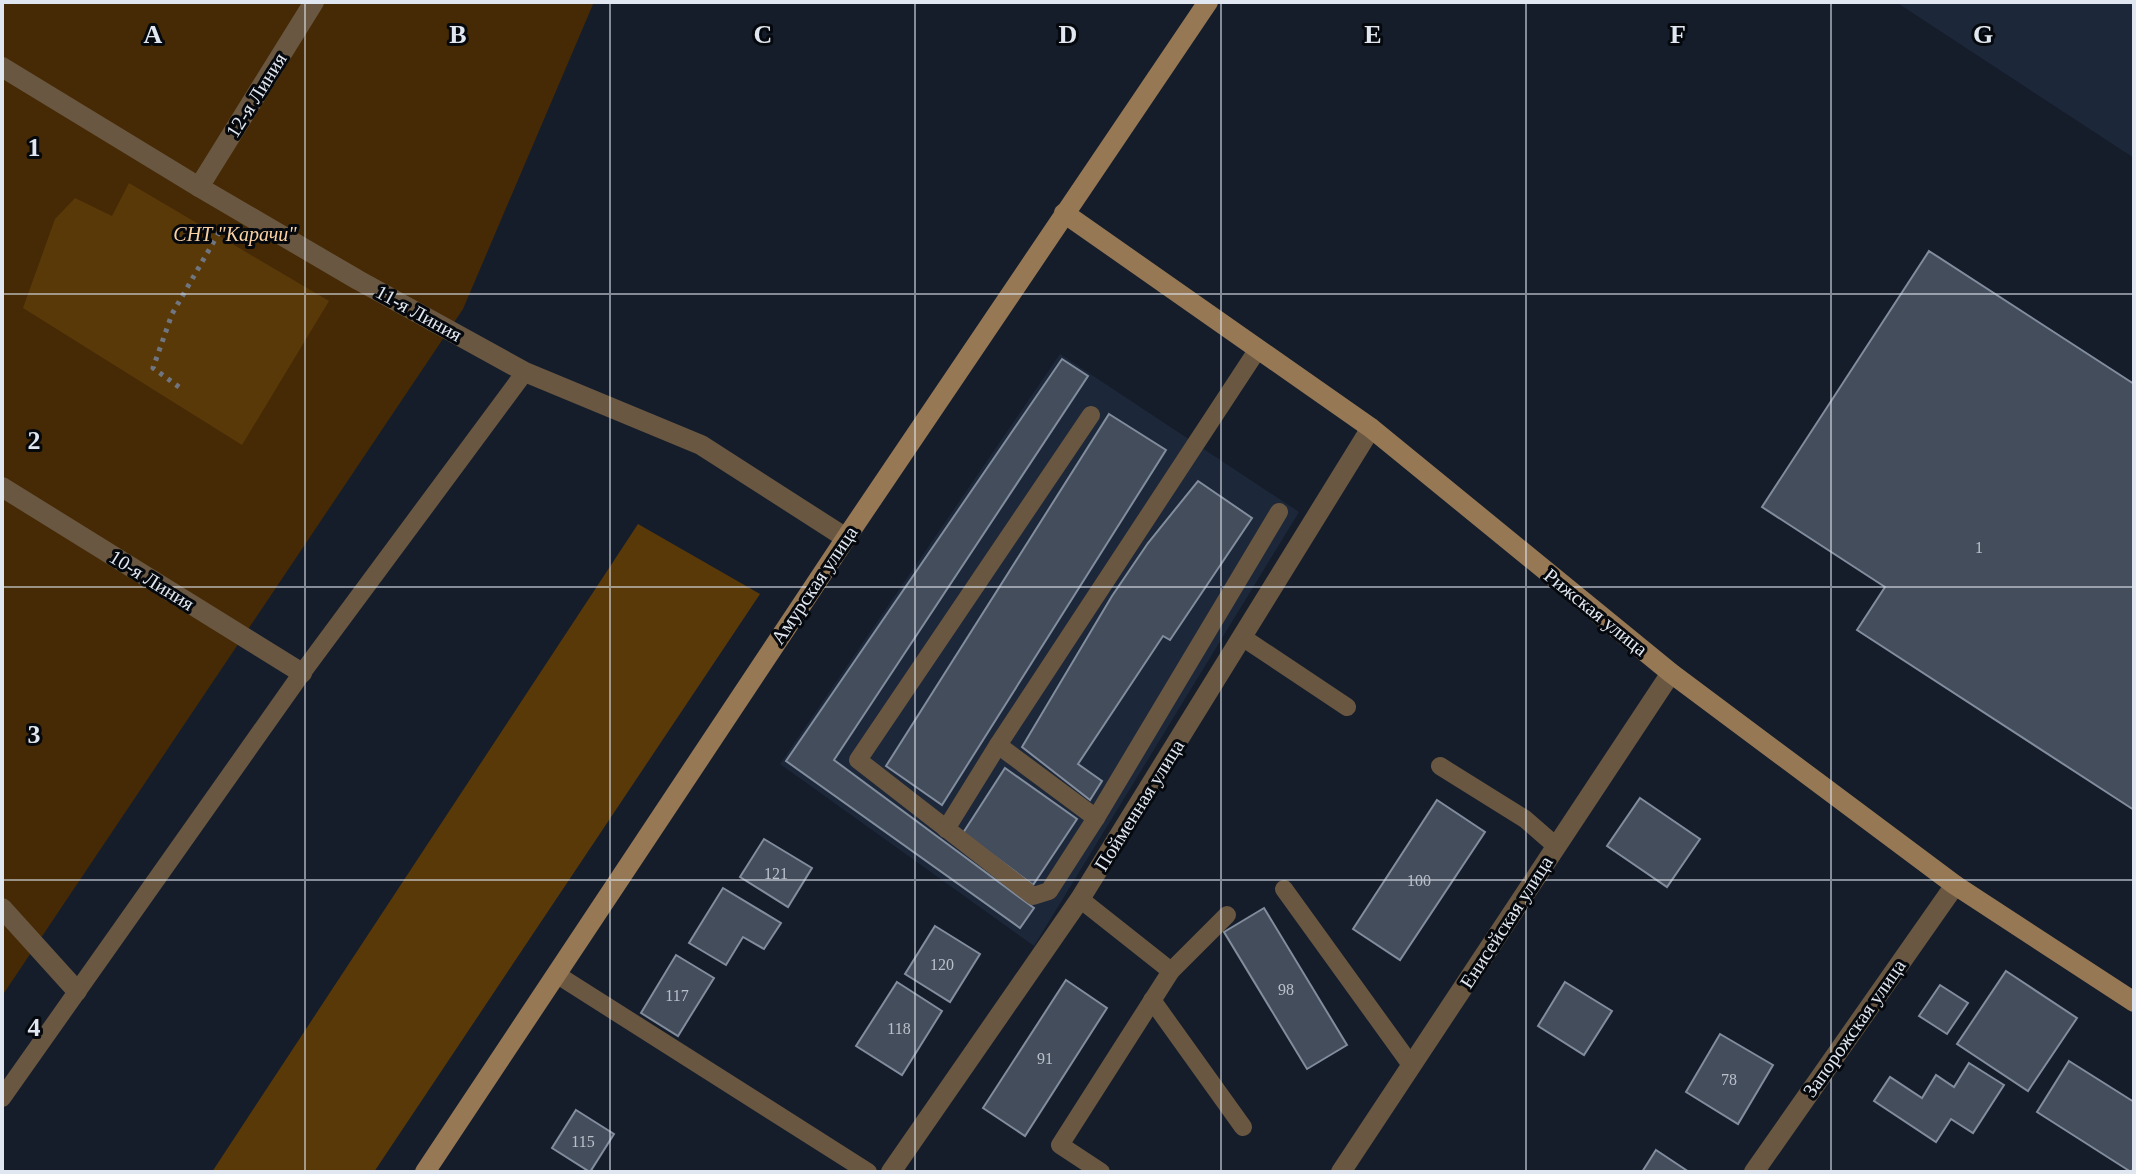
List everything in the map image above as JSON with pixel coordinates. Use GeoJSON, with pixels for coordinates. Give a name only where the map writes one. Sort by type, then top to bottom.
{"type":"FeatureCollection","features":[{"type":"Feature","properties":{"kind":"street","name":"12-я Линия"},"geometry":{"type":"LineString","coordinates":[[199,187],[314,2]]}},
{"type":"Feature","properties":{"kind":"street","name":"Амурская улица"},"geometry":{"type":"LineString","coordinates":[[425,1172],[846,538],[1208,2]]}},
{"type":"Feature","properties":{"kind":"street","name":"11-я Линия"},"geometry":{"type":"LineString","coordinates":[[2,67],[358,280],[525,372],[701,445],[846,538]]}},
{"type":"Feature","properties":{"kind":"street","name":"Рижская улица"},"geometry":{"type":"LineString","coordinates":[[1064,213],[1371,428],[1671,673],[1955,885],[2134,1002]]}},
{"type":"Feature","properties":{"kind":"street","name":"Пойменная улица"},"geometry":{"type":"LineString","coordinates":[[891,1172],[1080,899],[1371,428]]}},
{"type":"Feature","properties":{"kind":"street","name":"10-я Линия"},"geometry":{"type":"LineString","coordinates":[[2,487],[302,673]]}},
{"type":"Feature","properties":{"kind":"street","name":"Енисейская улица"},"geometry":{"type":"LineString","coordinates":[[1341,1172],[1671,673]]}},
{"type":"Feature","properties":{"kind":"street","name":"Запорожская улица"},"geometry":{"type":"LineString","coordinates":[[1754,1172],[1955,885]]}},
{"type":"Feature","properties":{"kind":"street"},"geometry":{"type":"LineString","coordinates":[[2,908],[77,991]]}},
{"type":"Feature","properties":{"kind":"lane"},"geometry":{"type":"LineString","coordinates":[[946,829],[1258,349]]}},
{"type":"Feature","properties":{"kind":"lane"},"geometry":{"type":"LineString","coordinates":[[2,1098],[302,673],[525,372]]}},
{"type":"Feature","properties":{"kind":"lane"},"geometry":{"type":"LineString","coordinates":[[1091,415],[858,760],[1033,896],[1049,891],[1096,818],[1279,512]]}},
{"type":"Feature","properties":{"kind":"lane"},"geometry":{"type":"LineString","coordinates":[[1242,637],[1347,707]]}},
{"type":"Feature","properties":{"kind":"lane"},"geometry":{"type":"LineString","coordinates":[[998,745],[1096,818]]}},
{"type":"Feature","properties":{"kind":"lane"},"geometry":{"type":"LineString","coordinates":[[1440,766],[1525,819],[1556,846]]}},
{"type":"Feature","properties":{"kind":"lane"},"geometry":{"type":"LineString","coordinates":[[1284,889],[1411,1065]]}},
{"type":"Feature","properties":{"kind":"lane"},"geometry":{"type":"LineString","coordinates":[[1080,899],[1171,971]]}},
{"type":"Feature","properties":{"kind":"lane"},"geometry":{"type":"LineString","coordinates":[[1101,1172],[1060,1145],[1171,971],[1227,915]]}},
{"type":"Feature","properties":{"kind":"lane"},"geometry":{"type":"LineString","coordinates":[[556,974],[868,1172]]}},
{"type":"Feature","properties":{"kind":"lane"},"geometry":{"type":"LineString","coordinates":[[1152,1000],[1243,1127]]}},
{"type":"Feature","properties":{"kind":"path"},"geometry":{"type":"LineString","coordinates":[[179,387],[153,368],[172,314],[234,207]]}},
{"type":"Feature","properties":{"kind":"shaded area"},"geometry":{"type":"Polygon","coordinates":[[[1896,2],[2134,2],[2134,158],[1896,2]]]}},
{"type":"Feature","properties":{"kind":"shaded area"},"geometry":{"type":"Polygon","coordinates":[[[129,183],[329,301],[242,445],[23,308],[55,219],[75,198],[112,216],[129,183]]]}},
{"type":"Feature","properties":{"kind":"shaded area"},"geometry":{"type":"Polygon","coordinates":[[[1060,354],[1299,512],[1034,946],[780,764],[1060,354]]]}},
{"type":"Feature","properties":{"kind":"shaded area"},"geometry":{"type":"Polygon","coordinates":[[[638,524],[760,594],[374,1172],[212,1172],[638,524]]]}},
{"type":"Feature","properties":{"kind":"green space","name":"СНТ \"Карачи\""},"geometry":{"type":"Polygon","coordinates":[[[2,2],[594,2],[463,309],[2,996],[2,2]]]}},
{"type":"Feature","properties":{"kind":"building"},"geometry":{"type":"Polygon","coordinates":[[[1929,251],[2134,384],[2134,810],[1857,630],[1885,587],[1762,507],[1929,251]]]}},
{"type":"Feature","properties":{"kind":"building"},"geometry":{"type":"Polygon","coordinates":[[[1062,359],[1088,376],[834,760],[1034,908],[1020,928],[786,761],[1062,359]]]}},
{"type":"Feature","properties":{"kind":"building"},"geometry":{"type":"Polygon","coordinates":[[[1109,414],[1166,450],[942,805],[886,766],[1109,414]]]}},
{"type":"Feature","properties":{"kind":"building"},"geometry":{"type":"Polygon","coordinates":[[[1198,481],[1252,518],[1170,640],[1163,636],[1078,764],[1102,781],[1090,800],[1022,747],[1112,596],[1148,543],[1198,481]]]}},
{"type":"Feature","properties":{"kind":"building"},"geometry":{"type":"Polygon","coordinates":[[[1005,768],[1077,819],[1033,885],[963,833],[1005,768]]]}},
{"type":"Feature","properties":{"kind":"building"},"geometry":{"type":"Polygon","coordinates":[[[1640,798],[1700,839],[1667,887],[1607,846],[1640,798]]]}},
{"type":"Feature","properties":{"kind":"building"},"geometry":{"type":"Polygon","coordinates":[[[1437,800],[1485,832],[1400,960],[1353,929],[1437,800]]]}},
{"type":"Feature","properties":{"kind":"building"},"geometry":{"type":"Polygon","coordinates":[[[764,839],[812,868],[788,907],[740,877],[764,839]]]}},
{"type":"Feature","properties":{"kind":"building"},"geometry":{"type":"Polygon","coordinates":[[[723,888],[781,923],[764,949],[743,937],[726,965],[689,943],[723,888]]]}},
{"type":"Feature","properties":{"kind":"building"},"geometry":{"type":"Polygon","coordinates":[[[1264,908],[1347,1045],[1307,1069],[1224,932],[1264,908]]]}},
{"type":"Feature","properties":{"kind":"building"},"geometry":{"type":"Polygon","coordinates":[[[935,926],[980,954],[950,1002],[905,974],[935,926]]]}},
{"type":"Feature","properties":{"kind":"building"},"geometry":{"type":"Polygon","coordinates":[[[676,955],[714,978],[678,1036],[641,1013],[676,955]]]}},
{"type":"Feature","properties":{"kind":"building"},"geometry":{"type":"Polygon","coordinates":[[[2006,971],[2077,1018],[2028,1091],[1957,1044],[2006,971]]]}},
{"type":"Feature","properties":{"kind":"building"},"geometry":{"type":"Polygon","coordinates":[[[1066,980],[1107,1008],[1025,1136],[983,1108],[1066,980]]]}},
{"type":"Feature","properties":{"kind":"building"},"geometry":{"type":"Polygon","coordinates":[[[897,982],[942,1011],[902,1075],[856,1046],[897,982]]]}},
{"type":"Feature","properties":{"kind":"building"},"geometry":{"type":"Polygon","coordinates":[[[1565,982],[1612,1011],[1584,1055],[1538,1026],[1565,982]]]}},
{"type":"Feature","properties":{"kind":"building"},"geometry":{"type":"Polygon","coordinates":[[[1940,985],[1968,1003],[1947,1034],[1919,1016],[1940,985]]]}},
{"type":"Feature","properties":{"kind":"building"},"geometry":{"type":"Polygon","coordinates":[[[1720,1034],[1773,1065],[1738,1124],[1686,1092],[1720,1034]]]}},
{"type":"Feature","properties":{"kind":"building"},"geometry":{"type":"Polygon","coordinates":[[[2069,1061],[2134,1102],[2134,1168],[2131,1172],[2037,1112],[2069,1061]]]}},
{"type":"Feature","properties":{"kind":"building"},"geometry":{"type":"Polygon","coordinates":[[[1969,1063],[2004,1085],[1973,1133],[1951,1119],[1936,1142],[1874,1101],[1890,1077],[1922,1098],[1936,1075],[1954,1087],[1969,1063]]]}},
{"type":"Feature","properties":{"kind":"building"},"geometry":{"type":"Polygon","coordinates":[[[576,1110],[614,1134],[590,1172],[552,1148],[576,1110]]]}},
{"type":"Feature","properties":{"kind":"building"},"geometry":{"type":"Polygon","coordinates":[[[1656,1150],[1689,1172],[1642,1172],[1656,1150]]]}}]}
